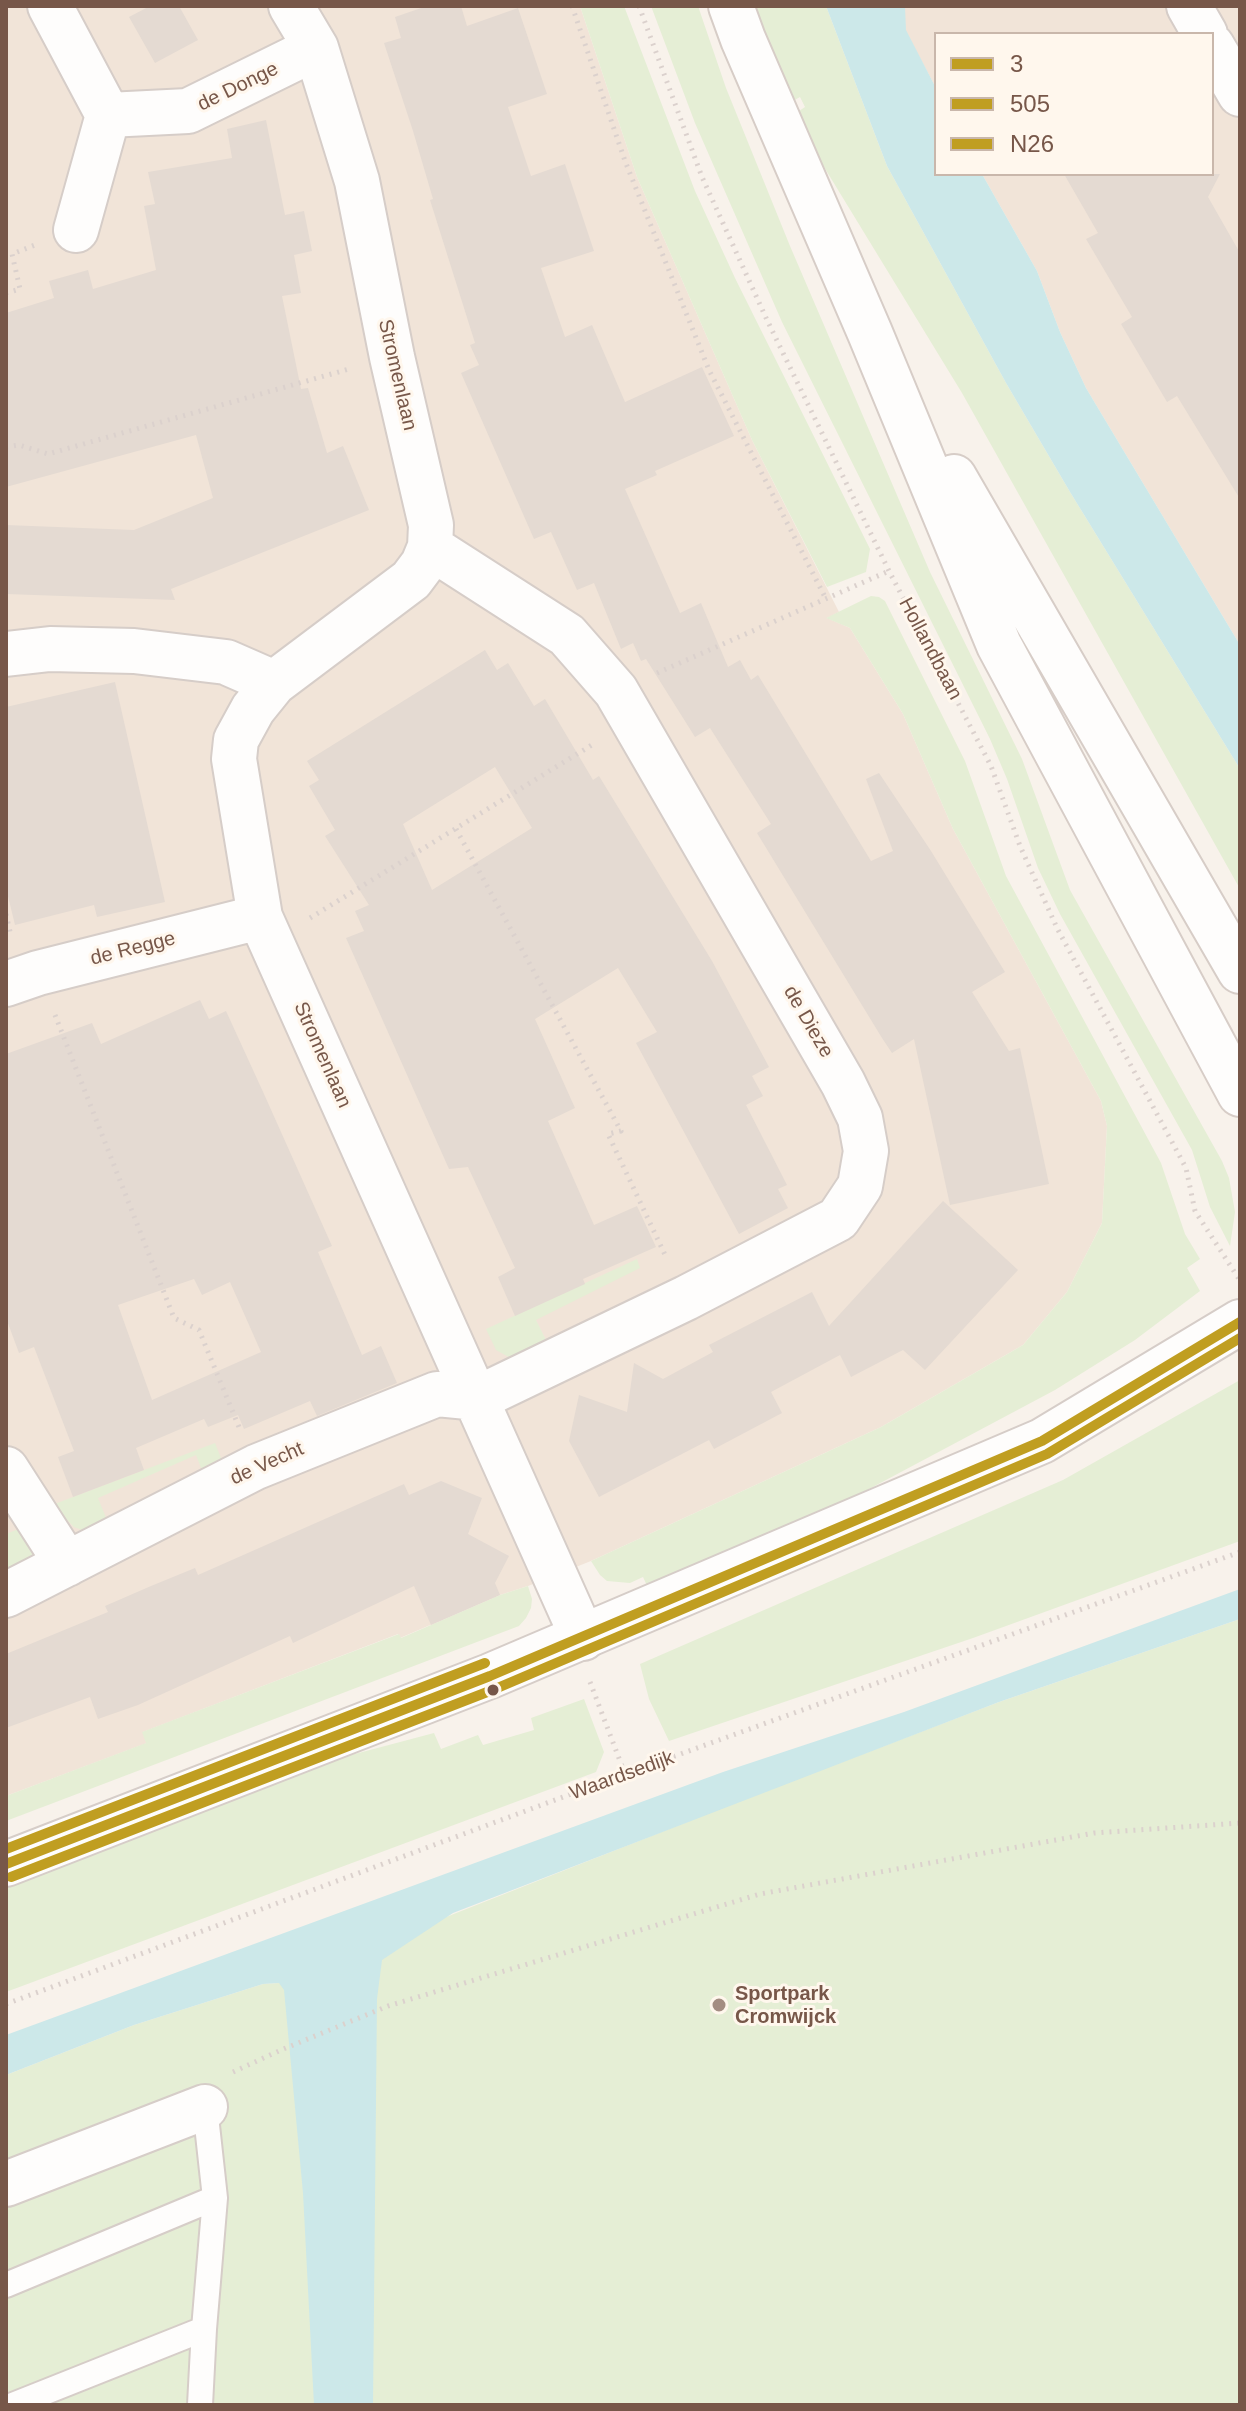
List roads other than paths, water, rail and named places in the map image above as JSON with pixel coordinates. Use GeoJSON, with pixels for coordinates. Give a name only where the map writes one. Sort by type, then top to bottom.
{"type":"FeatureCollection","features":[{"type":"Feature","properties":{"kind":"street"},"geometry":{"type":"LineString","coordinates":[[50,6],[108,115],[76,230]]}},
{"type":"Feature","properties":{"kind":"street","name":"Stromenlaan"},"geometry":{"type":"LineString","coordinates":[[291,6],[316,48],[357,181],[392,357],[431,525],[430,547],[423,564],[411,580],[274,683],[253,709],[236,740],[234,759],[265,929],[478,1398],[583,1638]]}},
{"type":"Feature","properties":{"kind":"street"},"geometry":{"type":"LineString","coordinates":[[731,6],[999,645],[1240,1094]]}},
{"type":"Feature","properties":{"kind":"street"},"geometry":{"type":"LineString","coordinates":[[1189,6],[1204,32]]}},
{"type":"Feature","properties":{"kind":"street","name":"de Donge"},"geometry":{"type":"LineString","coordinates":[[108,115],[188,111],[316,48]]}},
{"type":"Feature","properties":{"kind":"street"},"geometry":{"type":"LineString","coordinates":[[1214,49],[1240,94]]}},
{"type":"Feature","properties":{"kind":"street"},"geometry":{"type":"LineString","coordinates":[[870,333],[1240,971]]}},
{"type":"Feature","properties":{"kind":"street","name":"de Dieze"},"geometry":{"type":"LineString","coordinates":[[430,547],[567,635],[624,705],[843,1083],[860,1118],[866,1151],[860,1186],[838,1219],[686,1298],[478,1398]]}},
{"type":"Feature","properties":{"kind":"street"},"geometry":{"type":"LineString","coordinates":[[6,654],[50,649],[134,651],[226,662],[274,683]]}},
{"type":"Feature","properties":{"kind":"street","name":"de Regge"},"geometry":{"type":"LineString","coordinates":[[22,979],[265,929]]}},
{"type":"Feature","properties":{"kind":"street"},"geometry":{"type":"LineString","coordinates":[[6,1864],[583,1638],[1042,1441],[1240,1322]]}},
{"type":"Feature","properties":{"kind":"street","name":"de Vecht"},"geometry":{"type":"LineString","coordinates":[[6,1595],[256,1467],[437,1394],[478,1398]]}},
{"type":"Feature","properties":{"kind":"street"},"geometry":{"type":"LineString","coordinates":[[6,1469],[67,1564]]}},
{"type":"Feature","properties":{"kind":"street"},"geometry":{"type":"LineString","coordinates":[[6,2184],[205,2107]]}},
{"type":"Feature","properties":{"kind":"lane"},"geometry":{"type":"LineString","coordinates":[[200,2405],[215,2198],[205,2107]]}},
{"type":"Feature","properties":{"kind":"lane"},"geometry":{"type":"LineString","coordinates":[[6,2285],[215,2198]]}},
{"type":"Feature","properties":{"kind":"lane"},"geometry":{"type":"LineString","coordinates":[[13,2405],[204,2329]]}},
{"type":"Feature","properties":{"kind":"water"},"geometry":{"type":"Polygon","coordinates":[[[826,6],[905,6],[906,30],[934,84],[934,176],[983,176],[1037,271],[1086,388],[1240,645],[1240,769],[1006,383],[887,166],[826,6]]]}},
{"type":"Feature","properties":{"kind":"water"},"geometry":{"type":"Polygon","coordinates":[[[1240,1589],[1240,1619],[999,1702],[453,1913],[382,1960],[377,1999],[373,2405],[314,2405],[303,2193],[284,1990],[279,1983],[263,1984],[134,2025],[6,2075],[6,2035],[723,1772],[904,1712],[1240,1589]]]}},
{"type":"Feature","properties":{"kind":"place","name":"Sportpark Cromwijck"},"geometry":{"type":"Point","coordinates":[719,2005]}}]}
